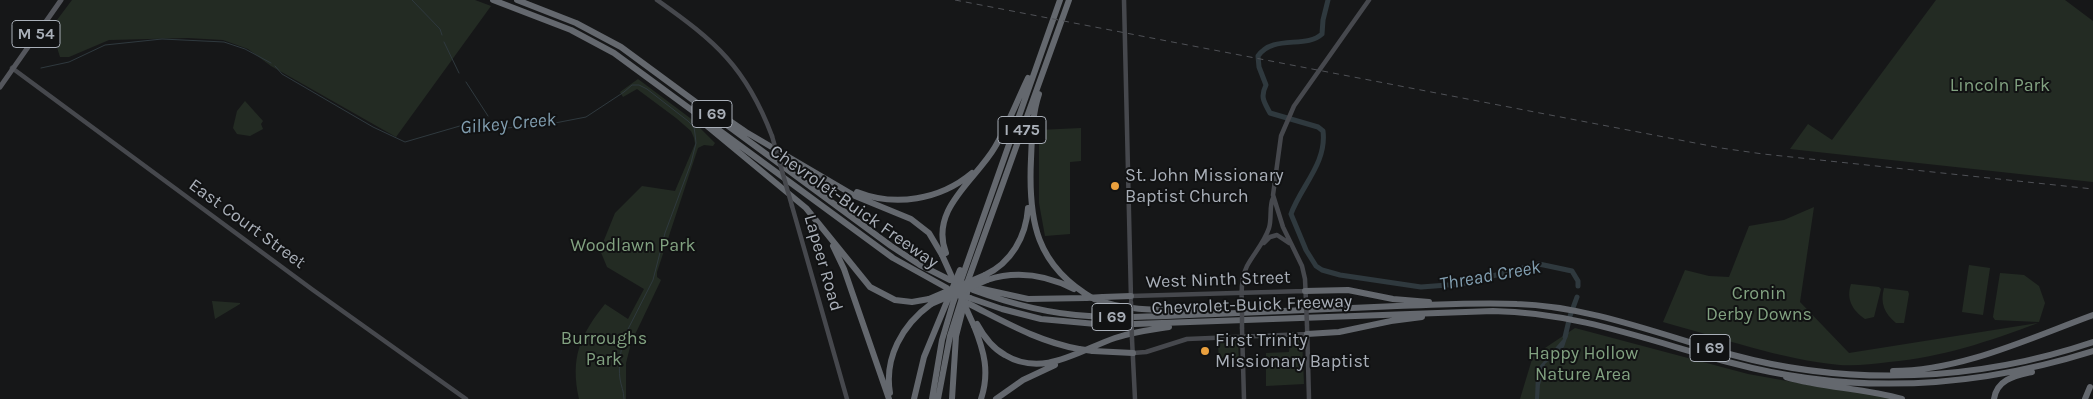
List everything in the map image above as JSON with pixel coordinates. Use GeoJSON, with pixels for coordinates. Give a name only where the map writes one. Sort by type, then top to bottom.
{"type":"FeatureCollection","features":[{"type":"Feature","properties":{"kind":"highway","name":"Chevrolet-Buick Freeway"},"geometry":{"type":"LineString","coordinates":[[493,0],[580,34],[614,53],[912,270],[946,290],[970,301],[1027,316],[1081,324],[1121,325],[1493,311],[1527,312],[1558,316],[1594,324],[1756,369],[1843,382],[1897,384],[1932,383],[2014,372],[2092,351]]}},
{"type":"Feature","properties":{"kind":"highway","name":"Chevrolet-Buick Freeway"},"geometry":{"type":"LineString","coordinates":[[517,0],[587,28],[637,58],[879,237],[920,265],[974,289],[1030,308],[1087,316],[1129,317],[1460,304],[1528,304],[1565,309],[1601,317],[1737,356],[1820,372],[1894,376],[1962,372],[2024,362],[2093,342]]}},
{"type":"Feature","properties":{"kind":"highway","name":"I 475"},"geometry":{"type":"LineString","coordinates":[[932,399],[950,313],[981,220],[1060,0]]}},
{"type":"Feature","properties":{"kind":"highway","name":"I 475"},"geometry":{"type":"LineString","coordinates":[[938,399],[953,324],[1068,0]]}},
{"type":"Feature","properties":{"kind":"highway"},"geometry":{"type":"LineString","coordinates":[[944,254],[943,232],[948,210],[956,196],[993,151],[1048,33]]}},
{"type":"Feature","properties":{"kind":"highway"},"geometry":{"type":"LineString","coordinates":[[986,278],[1009,257],[1023,234],[1027,219],[1034,117],[1054,39]]}},
{"type":"Feature","properties":{"kind":"highway"},"geometry":{"type":"LineString","coordinates":[[637,58],[746,132],[855,196],[915,221],[929,233],[944,254],[975,325],[982,346],[986,362],[986,381],[981,399]]}},
{"type":"Feature","properties":{"kind":"highway"},"geometry":{"type":"LineString","coordinates":[[645,75],[806,208],[867,283],[874,290],[885,296],[900,301],[930,302],[986,278],[1015,275],[1036,276],[1058,282],[1113,306],[1130,309],[1254,312]]}},
{"type":"Feature","properties":{"kind":"highway"},"geometry":{"type":"LineString","coordinates":[[820,174],[864,195],[888,200],[914,199],[936,194],[957,184],[975,170],[993,151]]}},
{"type":"Feature","properties":{"kind":"highway"},"geometry":{"type":"LineString","coordinates":[[1030,171],[1032,218],[1042,249],[1072,285],[1095,299]]}},
{"type":"Feature","properties":{"kind":"highway"},"geometry":{"type":"LineString","coordinates":[[806,208],[830,240],[841,261],[890,399]]}},
{"type":"Feature","properties":{"kind":"highway"},"geometry":{"type":"LineString","coordinates":[[914,399],[930,342],[981,220]]}},
{"type":"Feature","properties":{"kind":"highway"},"geometry":{"type":"LineString","coordinates":[[952,399],[956,336],[976,261]]}},
{"type":"Feature","properties":{"kind":"highway"},"geometry":{"type":"LineString","coordinates":[[974,289],[1028,299],[1103,297],[1131,299]]}},
{"type":"Feature","properties":{"kind":"highway"},"geometry":{"type":"LineString","coordinates":[[1305,291],[1348,290],[1393,299],[1460,304]]}},
{"type":"Feature","properties":{"kind":"highway"},"geometry":{"type":"LineString","coordinates":[[970,301],[1024,332],[1080,351],[1133,353]]}},
{"type":"Feature","properties":{"kind":"highway"},"geometry":{"type":"LineString","coordinates":[[890,399],[890,371],[896,345],[910,323],[930,302]]}},
{"type":"Feature","properties":{"kind":"highway"},"geometry":{"type":"LineString","coordinates":[[1307,334],[1339,332],[1391,321],[1453,313]]}},
{"type":"Feature","properties":{"kind":"highway"},"geometry":{"type":"LineString","coordinates":[[1820,372],[1903,371],[1936,367],[1974,358],[2093,315]]}},
{"type":"Feature","properties":{"kind":"highway"},"geometry":{"type":"LineString","coordinates":[[975,325],[990,344],[1004,355],[1018,361],[1034,364],[1049,363],[1132,333],[1208,322]]}},
{"type":"Feature","properties":{"kind":"highway"},"geometry":{"type":"LineString","coordinates":[[996,399],[1023,380],[1080,351]]}},
{"type":"Feature","properties":{"kind":"highway"},"geometry":{"type":"LineString","coordinates":[[1994,399],[1996,390],[2006,380],[2062,364],[2092,351]]}},
{"type":"Feature","properties":{"kind":"highway"},"geometry":{"type":"LineString","coordinates":[[1756,369],[1800,381],[1871,391],[1902,399]]}},
{"type":"Feature","properties":{"kind":"highway"},"geometry":{"type":"LineString","coordinates":[[2085,399],[2090,387]]}},
{"type":"Feature","properties":{"kind":"main road","name":"M 54"},"geometry":{"type":"LineString","coordinates":[[0,86],[61,0]]}},
{"type":"Feature","properties":{"kind":"main road","name":"Lapeer Road"},"geometry":{"type":"LineString","coordinates":[[657,0],[707,37],[729,59],[749,88],[772,136],[847,399]]}},
{"type":"Feature","properties":{"kind":"main road"},"geometry":{"type":"LineString","coordinates":[[1124,0],[1135,399]]}},
{"type":"Feature","properties":{"kind":"main road"},"geometry":{"type":"LineString","coordinates":[[1244,399],[1242,279],[1246,268],[1262,244],[1270,224],[1279,146],[1285,124],[1291,111],[1369,0]]}},
{"type":"Feature","properties":{"kind":"main road","name":"East Court Street"},"geometry":{"type":"LineString","coordinates":[[12,68],[316,292],[466,399]]}},
{"type":"Feature","properties":{"kind":"main road"},"geometry":{"type":"LineString","coordinates":[[1273,198],[1282,224],[1303,270],[1306,302],[1309,399]]}},
{"type":"Feature","properties":{"kind":"main road"},"geometry":{"type":"LineString","coordinates":[[1262,244],[1270,237],[1277,236],[1284,238],[1292,245]]}},
{"type":"Feature","properties":{"kind":"main road","name":"West Ninth Street"},"geometry":{"type":"LineString","coordinates":[[1131,299],[1305,291]]}},
{"type":"Feature","properties":{"kind":"main road"},"geometry":{"type":"LineString","coordinates":[[1133,353],[1146,352],[1184,339],[1307,334]]}},
{"type":"Feature","properties":{"kind":"green space"},"geometry":{"type":"Polygon","coordinates":[[[72,0],[475,0],[491,6],[396,137],[271,66],[248,49],[223,40],[188,38],[109,40],[69,57],[60,57],[51,28],[72,0]]]}},
{"type":"Feature","properties":{"kind":"green space","name":"Lincoln Park"},"geometry":{"type":"Polygon","coordinates":[[[1936,0],[2065,0],[2093,21],[2093,182],[1790,149],[1808,124],[1832,140],[1936,0]]]}},
{"type":"Feature","properties":{"kind":"green space"},"geometry":{"type":"Polygon","coordinates":[[[638,79],[690,118],[715,143],[713,146],[704,145],[698,148],[657,272],[657,277],[661,280],[631,343],[626,363],[626,399],[579,399],[576,371],[577,359],[583,337],[589,326],[605,304],[628,319],[644,289],[607,267],[600,250],[615,213],[642,186],[675,191],[695,144],[691,131],[637,89],[623,97],[620,92],[638,79]]]}},
{"type":"Feature","properties":{"kind":"green space"},"geometry":{"type":"Polygon","coordinates":[[[245,101],[263,121],[261,124],[263,129],[250,136],[237,134],[233,128],[237,111],[245,101]]]}},
{"type":"Feature","properties":{"kind":"green space"},"geometry":{"type":"Polygon","coordinates":[[[1081,128],[1081,161],[1070,162],[1070,234],[1045,236],[1039,203],[1039,130],[1081,128]]]}},
{"type":"Feature","properties":{"kind":"green space","name":"Cronin Derby Downs"},"geometry":{"type":"Polygon","coordinates":[[[1814,207],[1800,302],[1849,353],[2038,323],[1983,342],[1928,356],[1871,364],[1840,365],[1773,353],[1663,322],[1685,270],[1709,276],[1729,277],[1749,226],[1784,220],[1814,207]]]}},
{"type":"Feature","properties":{"kind":"green space"},"geometry":{"type":"Polygon","coordinates":[[[1969,265],[1990,268],[1983,315],[1962,312],[1969,265]]]}},
{"type":"Feature","properties":{"kind":"green space"},"geometry":{"type":"Polygon","coordinates":[[[2000,273],[2024,275],[2039,286],[2045,303],[2039,322],[1995,320],[1993,317],[2000,273]]]}},
{"type":"Feature","properties":{"kind":"green space"},"geometry":{"type":"Polygon","coordinates":[[[1851,284],[1879,287],[1881,289],[1874,317],[1865,319],[1851,304],[1849,295],[1851,284]]]}},
{"type":"Feature","properties":{"kind":"green space"},"geometry":{"type":"Polygon","coordinates":[[[1884,288],[1908,291],[1904,323],[1896,323],[1888,315],[1882,298],[1884,288]]]}},
{"type":"Feature","properties":{"kind":"green space"},"geometry":{"type":"Polygon","coordinates":[[[212,301],[240,303],[240,304],[215,319],[212,301]]]}},
{"type":"Feature","properties":{"kind":"green space","name":"Happy Hollow Nature Area"},"geometry":{"type":"Polygon","coordinates":[[[1575,328],[1748,374],[1815,386],[1876,394],[1893,399],[1520,399],[1533,356],[1575,328]]]}},
{"type":"Feature","properties":{"kind":"green space"},"geometry":{"type":"Polygon","coordinates":[[[1302,338],[1304,384],[1266,386],[1266,353],[1289,352],[1290,339],[1302,338]]]}},
{"type":"Feature","properties":{"kind":"green space"},"geometry":{"type":"Polygon","coordinates":[[[1238,341],[1239,364],[1219,364],[1218,342],[1238,341]]]}},
{"type":"Feature","properties":{"kind":"shaded area"},"geometry":{"type":"Polygon","coordinates":[[[1569,332],[1564,347],[1545,364],[1539,399],[1535,399],[1536,373],[1538,368],[1569,332]]]}},
{"type":"Feature","properties":{"kind":"waterway"},"geometry":{"type":"LineString","coordinates":[[412,0],[440,29],[442,35]]}},
{"type":"Feature","properties":{"kind":"waterway","name":"Thread Creek"},"geometry":{"type":"LineString","coordinates":[[1328,0],[1322,34],[1307,41],[1272,45],[1264,49],[1258,56],[1259,67],[1266,85],[1263,93],[1264,99],[1270,113],[1318,127],[1323,131],[1321,154],[1291,214],[1306,250],[1316,266],[1322,270],[1340,275],[1421,287],[1461,284],[1539,264],[1572,271],[1578,281],[1578,286]]}},
{"type":"Feature","properties":{"kind":"waterway","name":"Gilkey Creek"},"geometry":{"type":"LineString","coordinates":[[41,68],[69,62],[105,45],[162,39],[224,42],[245,49],[271,63]]}},
{"type":"Feature","properties":{"kind":"waterway"},"geometry":{"type":"LineString","coordinates":[[444,42],[459,73]]}},
{"type":"Feature","properties":{"kind":"waterway","name":"Gilkey Creek"},"geometry":{"type":"LineString","coordinates":[[275,66],[282,74],[373,127],[405,142],[470,123],[495,128],[507,128],[555,123],[586,117],[632,85],[639,85],[647,89],[688,121],[694,127],[696,143],[691,163],[665,233],[653,280],[624,337],[619,368],[624,399]]}},
{"type":"Feature","properties":{"kind":"waterway"},"geometry":{"type":"LineString","coordinates":[[466,82],[488,116]]}},
{"type":"Feature","properties":{"kind":"waterway","name":"Thread Creek"},"geometry":{"type":"LineString","coordinates":[[1565,337],[1577,297]]}},
{"type":"Feature","properties":{"kind":"railway"},"geometry":{"type":"LineString","coordinates":[[955,0],[1721,148],[2093,189]]}},
{"type":"Feature","properties":{"kind":"place","name":"St. John Missionary Baptist Church"},"geometry":{"type":"Point","coordinates":[1115,186]}},
{"type":"Feature","properties":{"kind":"place","name":"First Trinity Missionary Baptist"},"geometry":{"type":"Point","coordinates":[1205,351]}},
{"type":"Feature","properties":{"kind":"park label","name":"Woodlawn Park"},"geometry":{"type":"Point","coordinates":[633,246]}},
{"type":"Feature","properties":{"kind":"park label","name":"Burroughs Park"},"geometry":{"type":"Point","coordinates":[604,349]}}]}
